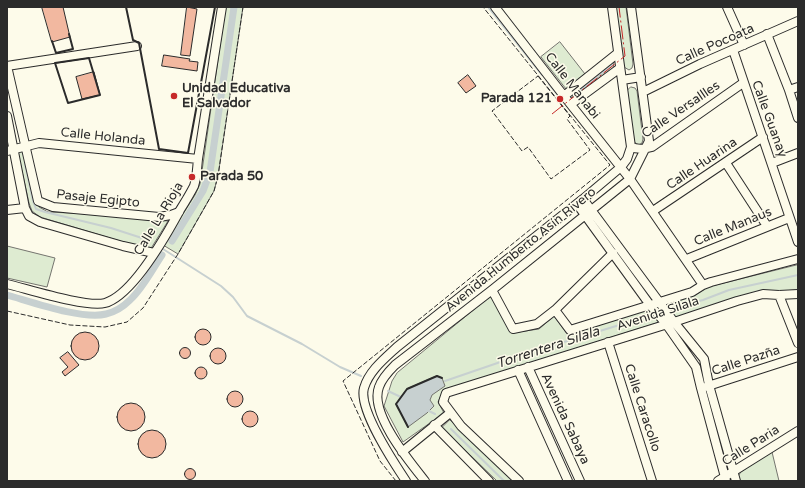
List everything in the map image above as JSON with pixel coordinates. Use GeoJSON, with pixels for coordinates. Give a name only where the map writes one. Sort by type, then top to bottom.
{"type":"FeatureCollection","features":[{"type":"Feature","properties":{"kind":"street","name":"Calle La Rioja"},"geometry":{"type":"LineString","coordinates":[[7,284],[82,302],[105,303],[116,297],[128,287],[154,253],[194,186],[197,176],[198,159],[222,7]]}},
{"type":"Feature","properties":{"kind":"street","name":"Calle Manabi"},"geometry":{"type":"LineString","coordinates":[[495,7],[630,179],[687,259],[703,285]]}},
{"type":"Feature","properties":{"kind":"street"},"geometry":{"type":"LineString","coordinates":[[612,7],[631,147]]}},
{"type":"Feature","properties":{"kind":"street","name":"Avenida Humberto Asín Rivero"},"geometry":{"type":"LineString","coordinates":[[425,481],[394,441],[378,407],[378,387],[383,378],[395,365],[492,290],[630,179],[649,141],[631,7]]}},
{"type":"Feature","properties":{"kind":"street"},"geometry":{"type":"LineString","coordinates":[[727,7],[744,45]]}},
{"type":"Feature","properties":{"kind":"street","name":"Calle Pocoata"},"geometry":{"type":"LineString","coordinates":[[643,92],[700,64],[798,21]]}},
{"type":"Feature","properties":{"kind":"street"},"geometry":{"type":"LineString","coordinates":[[767,34],[789,90],[798,118]]}},
{"type":"Feature","properties":{"kind":"street"},"geometry":{"type":"LineString","coordinates":[[25,146],[7,66],[137,46]]}},
{"type":"Feature","properties":{"kind":"street","name":"Calle Guanay"},"geometry":{"type":"LineString","coordinates":[[733,50],[798,242]]}},
{"type":"Feature","properties":{"kind":"street"},"geometry":{"type":"LineString","coordinates":[[564,96],[618,54]]}},
{"type":"Feature","properties":{"kind":"street"},"geometry":{"type":"LineString","coordinates":[[571,104],[620,68]]}},
{"type":"Feature","properties":{"kind":"street"},"geometry":{"type":"LineString","coordinates":[[622,80],[641,77]]}},
{"type":"Feature","properties":{"kind":"street","name":"Calle Versallles"},"geometry":{"type":"LineString","coordinates":[[631,147],[635,149],[645,149],[652,146],[743,83]]}},
{"type":"Feature","properties":{"kind":"street"},"geometry":{"type":"LineString","coordinates":[[789,90],[798,87]]}},
{"type":"Feature","properties":{"kind":"street"},"geometry":{"type":"LineString","coordinates":[[7,116],[11,150],[25,208],[29,216],[40,222],[123,246],[154,253]]}},
{"type":"Feature","properties":{"kind":"street","name":"Calle Huarina"},"geometry":{"type":"LineString","coordinates":[[653,211],[763,138]]}},
{"type":"Feature","properties":{"kind":"street","name":"Calle Holanda"},"geometry":{"type":"LineString","coordinates":[[11,150],[39,143],[198,159]]}},
{"type":"Feature","properties":{"kind":"street","name":"Pasaje Egipto"},"geometry":{"type":"LineString","coordinates":[[25,146],[38,201],[53,207],[159,217],[179,212]]}},
{"type":"Feature","properties":{"kind":"street","name":"Avenida Humberto Asín Rivero"},"geometry":{"type":"LineString","coordinates":[[406,481],[389,456],[366,410],[363,398],[368,377],[384,358],[580,202],[620,167],[627,159],[631,147]]}},
{"type":"Feature","properties":{"kind":"street"},"geometry":{"type":"LineString","coordinates":[[772,162],[798,153]]}},
{"type":"Feature","properties":{"kind":"street"},"geometry":{"type":"LineString","coordinates":[[726,163],[767,226]]}},
{"type":"Feature","properties":{"kind":"street"},"geometry":{"type":"LineString","coordinates":[[580,202],[591,209],[659,303],[696,367],[705,387],[736,481]]}},
{"type":"Feature","properties":{"kind":"street"},"geometry":{"type":"LineString","coordinates":[[580,202],[584,215],[650,305],[670,323]]}},
{"type":"Feature","properties":{"kind":"street"},"geometry":{"type":"LineString","coordinates":[[7,210],[25,208]]}},
{"type":"Feature","properties":{"kind":"street","name":"Calle Manaus"},"geometry":{"type":"LineString","coordinates":[[687,259],[789,218]]}},
{"type":"Feature","properties":{"kind":"street"},"geometry":{"type":"LineString","coordinates":[[492,290],[513,330],[537,324],[555,310],[613,253]]}},
{"type":"Feature","properties":{"kind":"street","name":"Avenida Silala"},"geometry":{"type":"LineString","coordinates":[[555,310],[570,330],[692,292],[703,285],[798,259]]}},
{"type":"Feature","properties":{"kind":"street","name":"Avenida Silala"},"geometry":{"type":"LineString","coordinates":[[450,413],[443,402],[446,393],[743,299],[763,294],[798,294]]}},
{"type":"Feature","properties":{"kind":"street"},"geometry":{"type":"LineString","coordinates":[[779,295],[798,343]]}},
{"type":"Feature","properties":{"kind":"street","name":"Calle Caracollo"},"geometry":{"type":"LineString","coordinates":[[608,342],[652,481]]}},
{"type":"Feature","properties":{"kind":"street"},"geometry":{"type":"LineString","coordinates":[[397,348],[405,357]]}},
{"type":"Feature","properties":{"kind":"street","name":"Calle Pazña"},"geometry":{"type":"LineString","coordinates":[[705,387],[798,357]]}},
{"type":"Feature","properties":{"kind":"street","name":"Avenida Sabaya"},"geometry":{"type":"LineString","coordinates":[[528,367],[580,481]]}},
{"type":"Feature","properties":{"kind":"street","name":"Avenida Sabaya"},"geometry":{"type":"LineString","coordinates":[[518,370],[568,481]]}},
{"type":"Feature","properties":{"kind":"street"},"geometry":{"type":"LineString","coordinates":[[705,387],[726,479]]}},
{"type":"Feature","properties":{"kind":"street"},"geometry":{"type":"LineString","coordinates":[[402,452],[450,413],[460,426],[519,481]]}},
{"type":"Feature","properties":{"kind":"street"},"geometry":{"type":"LineString","coordinates":[[434,425],[487,480]]}},
{"type":"Feature","properties":{"kind":"street","name":"Calle Paria"},"geometry":{"type":"LineString","coordinates":[[718,481],[726,479],[733,471],[798,431]]}},
{"type":"Feature","properties":{"kind":"green space"},"geometry":{"type":"Polygon","coordinates":[[[226,7],[243,7],[218,176],[214,191],[178,254],[163,245],[195,195],[200,184],[226,7]]]}},
{"type":"Feature","properties":{"kind":"green space"},"geometry":{"type":"Polygon","coordinates":[[[616,7],[626,7],[633,64],[632,68],[629,70],[624,67],[616,7]]]}},
{"type":"Feature","properties":{"kind":"green space"},"geometry":{"type":"Polygon","coordinates":[[[560,42],[585,74],[566,89],[541,57],[560,42]]]}},
{"type":"Feature","properties":{"kind":"green space"},"geometry":{"type":"Polygon","coordinates":[[[613,62],[614,68],[574,98],[571,94],[613,62]]]}},
{"type":"Feature","properties":{"kind":"green space"},"geometry":{"type":"Polygon","coordinates":[[[631,87],[635,88],[637,91],[643,139],[642,143],[639,145],[634,142],[627,91],[631,87]]]}},
{"type":"Feature","properties":{"kind":"green space"},"geometry":{"type":"Polygon","coordinates":[[[25,151],[36,202],[39,207],[48,212],[92,214],[168,221],[150,250],[40,217],[32,211],[18,153],[25,151]]]}},
{"type":"Feature","properties":{"kind":"green space"},"geometry":{"type":"Polygon","coordinates":[[[7,246],[55,258],[47,287],[7,278],[7,246]]]}},
{"type":"Feature","properties":{"kind":"green space"},"geometry":{"type":"Polygon","coordinates":[[[798,265],[798,290],[763,292],[677,319],[666,305],[695,295],[708,287],[798,265]]]}},
{"type":"Feature","properties":{"kind":"green space"},"geometry":{"type":"Polygon","coordinates":[[[491,296],[511,333],[539,329],[554,316],[567,334],[650,309],[660,322],[444,390],[438,402],[444,413],[403,442],[384,406],[392,381],[397,373],[491,296]]]}},
{"type":"Feature","properties":{"kind":"green space"},"geometry":{"type":"Polygon","coordinates":[[[450,420],[515,481],[497,481],[442,428],[450,420]]]}},
{"type":"Feature","properties":{"kind":"green space"},"geometry":{"type":"Polygon","coordinates":[[[772,452],[779,481],[739,481],[738,476],[741,472],[772,452]]]}},
{"type":"Feature","properties":{"kind":"shaded area"},"geometry":{"type":"Polygon","coordinates":[[[437,376],[442,378],[445,386],[432,395],[430,400],[434,406],[408,427],[396,404],[407,389],[437,376]]]}},
{"type":"Feature","properties":{"kind":"building"},"geometry":{"type":"Polygon","coordinates":[[[42,7],[63,7],[70,37],[52,42],[42,7]]]}},
{"type":"Feature","properties":{"kind":"building"},"geometry":{"type":"Polygon","coordinates":[[[187,7],[197,9],[190,56],[181,55],[187,7]]]}},
{"type":"Feature","properties":{"kind":"building"},"geometry":{"type":"Polygon","coordinates":[[[164,55],[190,59],[189,61],[198,62],[197,71],[162,66],[164,55]]]}},
{"type":"Feature","properties":{"kind":"building"},"geometry":{"type":"Polygon","coordinates":[[[94,72],[100,95],[82,99],[76,77],[94,72]]]}},
{"type":"Feature","properties":{"kind":"building"},"geometry":{"type":"Polygon","coordinates":[[[468,75],[476,86],[466,93],[458,83],[468,75]]]}},
{"type":"Feature","properties":{"kind":"building"},"geometry":{"type":"Polygon","coordinates":[[[203,329],[210,334],[211,337],[206,344],[203,345],[196,340],[195,337],[200,330],[203,329]]]}},
{"type":"Feature","properties":{"kind":"building"},"geometry":{"type":"Polygon","coordinates":[[[85,332],[95,336],[99,346],[95,356],[85,360],[75,356],[71,346],[75,336],[85,332]]]}},
{"type":"Feature","properties":{"kind":"building"},"geometry":{"type":"Polygon","coordinates":[[[183,348],[187,348],[189,349],[189,357],[183,358],[180,355],[180,351],[183,348]]]}},
{"type":"Feature","properties":{"kind":"building"},"geometry":{"type":"Polygon","coordinates":[[[218,348],[225,353],[226,356],[221,363],[218,364],[211,359],[210,356],[215,349],[218,348]]]}},
{"type":"Feature","properties":{"kind":"building"},"geometry":{"type":"Polygon","coordinates":[[[68,352],[79,365],[65,376],[62,372],[68,367],[60,358],[68,352]]]}},
{"type":"Feature","properties":{"kind":"building"},"geometry":{"type":"Polygon","coordinates":[[[203,367],[206,368],[206,378],[199,379],[196,378],[195,371],[196,368],[203,367]]]}},
{"type":"Feature","properties":{"kind":"building"},"geometry":{"type":"Polygon","coordinates":[[[235,391],[242,396],[243,399],[238,406],[235,407],[228,402],[227,399],[232,392],[235,391]]]}},
{"type":"Feature","properties":{"kind":"building"},"geometry":{"type":"Polygon","coordinates":[[[131,403],[141,407],[145,417],[141,427],[131,431],[121,427],[117,417],[121,407],[131,403]]]}},
{"type":"Feature","properties":{"kind":"building"},"geometry":{"type":"Polygon","coordinates":[[[250,411],[256,413],[258,419],[256,425],[250,427],[244,425],[242,419],[244,413],[250,411]]]}},
{"type":"Feature","properties":{"kind":"building"},"geometry":{"type":"Polygon","coordinates":[[[152,430],[162,434],[166,444],[162,454],[152,458],[142,454],[138,444],[142,434],[152,430]]]}},
{"type":"Feature","properties":{"kind":"building"},"geometry":{"type":"Polygon","coordinates":[[[188,469],[192,469],[194,470],[194,478],[188,479],[185,476],[185,472],[188,469]]]}},
{"type":"Feature","properties":{"kind":"waterway"},"geometry":{"type":"LineString","coordinates":[[172,241],[203,191],[210,172],[234,7]]}},
{"type":"Feature","properties":{"kind":"waterway"},"geometry":{"type":"LineString","coordinates":[[488,7],[542,75]]}},
{"type":"Feature","properties":{"kind":"waterway"},"geometry":{"type":"LineString","coordinates":[[574,95],[612,65]]}},
{"type":"Feature","properties":{"kind":"waterway"},"geometry":{"type":"LineString","coordinates":[[549,84],[558,95]]}},
{"type":"Feature","properties":{"kind":"waterway"},"geometry":{"type":"LineString","coordinates":[[25,164],[36,209],[111,228],[148,240]]}},
{"type":"Feature","properties":{"kind":"waterway"},"geometry":{"type":"LineString","coordinates":[[163,249],[221,286],[233,297],[247,316],[302,344],[340,367],[361,376]]}},
{"type":"Feature","properties":{"kind":"waterway"},"geometry":{"type":"LineString","coordinates":[[7,295],[43,306],[84,315],[106,314],[122,307],[135,295],[162,255]]}},
{"type":"Feature","properties":{"kind":"waterway","name":"Torrentera Silala"},"geometry":{"type":"LineString","coordinates":[[672,308],[703,300],[729,290],[798,275]]}},
{"type":"Feature","properties":{"kind":"waterway","name":"Torrentera Silala"},"geometry":{"type":"LineString","coordinates":[[445,381],[515,357],[652,315]]}},
{"type":"Feature","properties":{"kind":"waterway"},"geometry":{"type":"LineString","coordinates":[[388,391],[403,398]]}},
{"type":"Feature","properties":{"kind":"waterway"},"geometry":{"type":"LineString","coordinates":[[427,410],[435,414]]}},
{"type":"Feature","properties":{"kind":"waterway"},"geometry":{"type":"LineString","coordinates":[[451,429],[504,481]]}},
{"type":"Feature","properties":{"kind":"fence"},"geometry":{"type":"LineString","coordinates":[[7,311],[70,325],[105,327],[127,322],[143,308],[178,254],[214,191],[218,176],[243,7]]}},
{"type":"Feature","properties":{"kind":"fence"},"geometry":{"type":"LineString","coordinates":[[396,481],[380,461],[343,381],[610,165],[483,7]]}},
{"type":"Feature","properties":{"kind":"fence"},"geometry":{"type":"LineString","coordinates":[[538,76],[570,116],[567,119],[590,150],[551,179],[528,147],[522,151],[492,111],[538,76]]}},
{"type":"Feature","properties":{"kind":"wall"},"geometry":{"type":"LineString","coordinates":[[126,7],[133,40],[139,43],[159,149],[188,153],[215,7]]}},
{"type":"Feature","properties":{"kind":"wall"},"geometry":{"type":"LineString","coordinates":[[52,41],[56,53],[73,49],[69,34]]}},
{"type":"Feature","properties":{"kind":"wall"},"geometry":{"type":"LineString","coordinates":[[89,58],[100,95],[68,103],[55,63],[89,58]]}},
{"type":"Feature","properties":{"kind":"wall"},"geometry":{"type":"LineString","coordinates":[[408,427],[396,404],[407,389],[437,376],[442,378]]}},
{"type":"Feature","properties":{"kind":"power"},"geometry":{"type":"LineString","coordinates":[[552,114],[625,56],[619,7]]}},
{"type":"Feature","properties":{"kind":"place","name":"Unidad Educativa El Salvador"},"geometry":{"type":"Point","coordinates":[174,96]}},
{"type":"Feature","properties":{"kind":"place","name":"Parada 121"},"geometry":{"type":"Point","coordinates":[560,99]}},
{"type":"Feature","properties":{"kind":"place","name":"Parada 50"},"geometry":{"type":"Point","coordinates":[192,177]}}]}
